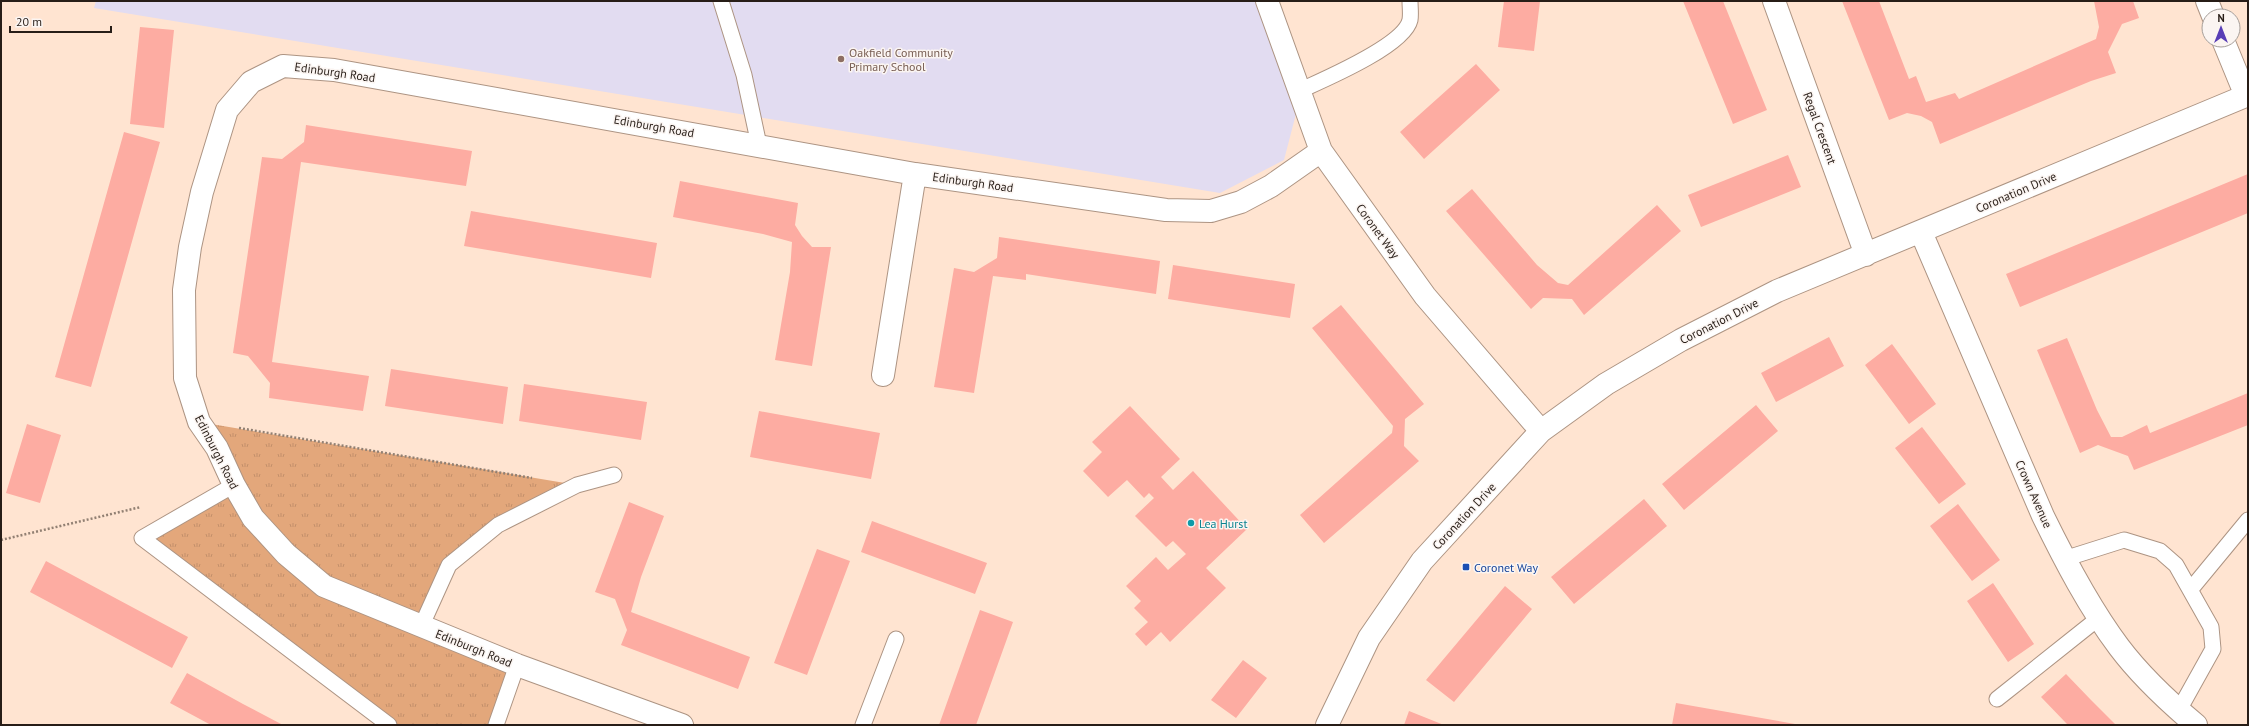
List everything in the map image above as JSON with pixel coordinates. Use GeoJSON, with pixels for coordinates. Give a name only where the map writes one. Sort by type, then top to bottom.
{"type":"FeatureCollection","features":[{"type":"Feature","properties":{"kind":"street","name":"Coronet Way"},"geometry":{"type":"LineString","coordinates":[[1267,1],[1321,151],[1425,296],[1541,431]]}},
{"type":"Feature","properties":{"kind":"street","name":"Regal Crescent"},"geometry":{"type":"LineString","coordinates":[[1774,1],[1866,255]]}},
{"type":"Feature","properties":{"kind":"street"},"geometry":{"type":"LineString","coordinates":[[2226,48],[2247,95]]}},
{"type":"Feature","properties":{"kind":"street","name":"Edinburgh Road"},"geometry":{"type":"LineString","coordinates":[[682,725],[517,665],[324,586],[286,554],[253,518],[234,485],[217,448],[199,422],[185,378],[184,290],[190,247],[202,192],[227,110],[251,82],[283,66],[334,70],[915,174],[1166,210],[1211,211],[1241,202],[1270,186],[1321,151]]}},
{"type":"Feature","properties":{"kind":"street","name":"Coronation Drive"},"geometry":{"type":"LineString","coordinates":[[1327,725],[1369,638],[1422,561],[1541,431],[1606,384],[1681,340],[1777,291],[2247,95]]}},
{"type":"Feature","properties":{"kind":"street"},"geometry":{"type":"LineString","coordinates":[[883,375],[915,174]]}},
{"type":"Feature","properties":{"kind":"street","name":"Crown Avenue"},"geometry":{"type":"LineString","coordinates":[[1921,232],[2043,516],[2064,559],[2120,648],[2179,710],[2196,725]]}},
{"type":"Feature","properties":{"kind":"lane"},"geometry":{"type":"LineString","coordinates":[[721,1],[744,75],[759,145]]}},
{"type":"Feature","properties":{"kind":"lane"},"geometry":{"type":"LineString","coordinates":[[1299,91],[1357,64],[1394,40],[1410,21],[1410,1]]}},
{"type":"Feature","properties":{"kind":"lane"},"geometry":{"type":"LineString","coordinates":[[421,627],[449,565],[498,525],[577,485],[614,475]]}},
{"type":"Feature","properties":{"kind":"lane"},"geometry":{"type":"LineString","coordinates":[[234,485],[142,538],[389,725]]}},
{"type":"Feature","properties":{"kind":"lane"},"geometry":{"type":"LineString","coordinates":[[2191,589],[2248,520]]}},
{"type":"Feature","properties":{"kind":"lane"},"geometry":{"type":"LineString","coordinates":[[2064,559],[2124,540],[2160,551],[2176,565],[2212,627],[2213,649],[2179,710]]}},
{"type":"Feature","properties":{"kind":"lane"},"geometry":{"type":"LineString","coordinates":[[1997,699],[2100,617]]}},
{"type":"Feature","properties":{"kind":"lane"},"geometry":{"type":"LineString","coordinates":[[863,725],[896,639]]}},
{"type":"Feature","properties":{"kind":"lane"},"geometry":{"type":"LineString","coordinates":[[496,725],[517,665]]}},
{"type":"Feature","properties":{"kind":"path"},"geometry":{"type":"LineString","coordinates":[[199,422],[577,485]]}},
{"type":"Feature","properties":{"kind":"path"},"geometry":{"type":"LineString","coordinates":[[1,540],[148,506]]}},
{"type":"Feature","properties":{"kind":"shaded area","name":"Oakfield Community Primary School"},"geometry":{"type":"Polygon","coordinates":[[[96,1],[1256,1],[1297,110],[1284,160],[1220,193],[94,8],[96,1]]]}},
{"type":"Feature","properties":{"kind":"green space"},"geometry":{"type":"Polygon","coordinates":[[[199,422],[577,485],[498,525],[449,565],[421,627],[517,665],[496,725],[389,725],[142,538],[234,485],[199,422]]]}},
{"type":"Feature","properties":{"kind":"building"},"geometry":{"type":"Polygon","coordinates":[[[1504,1],[1540,1],[1534,51],[1498,47],[1504,1]]]}},
{"type":"Feature","properties":{"kind":"building"},"geometry":{"type":"Polygon","coordinates":[[[1683,1],[1723,1],[1767,110],[1733,124],[1683,1]]]}},
{"type":"Feature","properties":{"kind":"building"},"geometry":{"type":"Polygon","coordinates":[[[1842,1],[1879,1],[1909,79],[1916,76],[1926,102],[1955,93],[1959,99],[2096,39],[2099,27],[2094,1],[2133,1],[2139,18],[2122,24],[2108,52],[2116,73],[2091,81],[1940,144],[1932,122],[1921,116],[1907,113],[1889,120],[1842,1]]]}},
{"type":"Feature","properties":{"kind":"building"},"geometry":{"type":"Polygon","coordinates":[[[140,27],[174,30],[164,128],[130,124],[140,27]]]}},
{"type":"Feature","properties":{"kind":"building"},"geometry":{"type":"Polygon","coordinates":[[[1476,64],[1500,90],[1424,159],[1400,132],[1476,64]]]}},
{"type":"Feature","properties":{"kind":"building"},"geometry":{"type":"Polygon","coordinates":[[[306,125],[472,151],[466,186],[301,162],[272,362],[369,376],[363,411],[269,398],[270,383],[248,356],[233,353],[262,157],[282,159],[304,142],[306,125]]]}},
{"type":"Feature","properties":{"kind":"building"},"geometry":{"type":"Polygon","coordinates":[[[124,132],[160,142],[91,387],[55,377],[124,132]]]}},
{"type":"Feature","properties":{"kind":"building"},"geometry":{"type":"Polygon","coordinates":[[[1788,155],[1801,187],[1701,227],[1688,195],[1788,155]]]}},
{"type":"Feature","properties":{"kind":"building"},"geometry":{"type":"Polygon","coordinates":[[[2248,174],[2248,213],[2020,307],[2006,274],[2248,174]]]}},
{"type":"Feature","properties":{"kind":"building"},"geometry":{"type":"Polygon","coordinates":[[[680,181],[798,203],[795,225],[802,236],[812,247],[831,247],[812,366],[775,360],[790,272],[792,242],[763,234],[673,217],[680,181]]]}},
{"type":"Feature","properties":{"kind":"building"},"geometry":{"type":"Polygon","coordinates":[[[1472,189],[1537,265],[1558,283],[1568,285],[1657,205],[1681,231],[1584,315],[1572,299],[1543,298],[1531,309],[1446,211],[1472,189]]]}},
{"type":"Feature","properties":{"kind":"building"},"geometry":{"type":"Polygon","coordinates":[[[471,211],[657,243],[651,278],[464,246],[471,211]]]}},
{"type":"Feature","properties":{"kind":"building"},"geometry":{"type":"Polygon","coordinates":[[[999,237],[1160,261],[1156,294],[1026,274],[1026,280],[993,276],[974,393],[934,387],[954,268],[974,272],[997,258],[999,237]]]}},
{"type":"Feature","properties":{"kind":"building"},"geometry":{"type":"Polygon","coordinates":[[[1173,265],[1295,284],[1290,318],[1168,299],[1173,265]]]}},
{"type":"Feature","properties":{"kind":"building"},"geometry":{"type":"Polygon","coordinates":[[[1341,305],[1424,404],[1405,419],[1404,446],[1419,461],[1324,543],[1300,515],[1392,433],[1393,426],[1312,328],[1341,305]]]}},
{"type":"Feature","properties":{"kind":"building"},"geometry":{"type":"Polygon","coordinates":[[[1829,337],[1844,366],[1776,402],[1761,373],[1829,337]]]}},
{"type":"Feature","properties":{"kind":"building"},"geometry":{"type":"Polygon","coordinates":[[[2067,338],[2097,410],[2111,437],[2122,437],[2147,425],[2150,433],[2248,393],[2248,425],[2134,470],[2128,456],[2098,445],[2080,453],[2037,350],[2067,338]]]}},
{"type":"Feature","properties":{"kind":"building"},"geometry":{"type":"Polygon","coordinates":[[[1892,344],[1936,404],[1909,424],[1865,365],[1892,344]]]}},
{"type":"Feature","properties":{"kind":"building"},"geometry":{"type":"Polygon","coordinates":[[[391,369],[508,387],[503,424],[385,406],[391,369]]]}},
{"type":"Feature","properties":{"kind":"building"},"geometry":{"type":"Polygon","coordinates":[[[524,384],[647,402],[641,440],[519,421],[524,384]]]}},
{"type":"Feature","properties":{"kind":"building"},"geometry":{"type":"Polygon","coordinates":[[[1756,405],[1778,431],[1684,510],[1662,484],[1756,405]]]}},
{"type":"Feature","properties":{"kind":"building","name":"Lea Hurst"},"geometry":{"type":"Polygon","coordinates":[[[1130,406],[1180,459],[1161,477],[1173,490],[1193,471],[1247,529],[1206,568],[1226,588],[1170,642],[1161,632],[1146,646],[1135,634],[1148,622],[1134,608],[1141,601],[1126,586],[1156,557],[1168,570],[1186,554],[1173,541],[1166,547],[1135,516],[1154,498],[1149,493],[1144,498],[1127,480],[1108,497],[1083,471],[1102,452],[1092,442],[1130,406]]]}},
{"type":"Feature","properties":{"kind":"building"},"geometry":{"type":"Polygon","coordinates":[[[759,411],[880,433],[871,479],[750,457],[759,411]]]}},
{"type":"Feature","properties":{"kind":"building"},"geometry":{"type":"Polygon","coordinates":[[[27,424],[61,435],[40,503],[6,493],[27,424]]]}},
{"type":"Feature","properties":{"kind":"building"},"geometry":{"type":"Polygon","coordinates":[[[1922,427],[1966,484],[1939,504],[1895,448],[1922,427]]]}},
{"type":"Feature","properties":{"kind":"building"},"geometry":{"type":"Polygon","coordinates":[[[1644,499],[1667,526],[1574,604],[1551,577],[1644,499]]]}},
{"type":"Feature","properties":{"kind":"building"},"geometry":{"type":"Polygon","coordinates":[[[629,502],[664,516],[641,577],[631,612],[750,657],[738,689],[621,645],[627,630],[615,599],[595,592],[629,502]]]}},
{"type":"Feature","properties":{"kind":"building"},"geometry":{"type":"Polygon","coordinates":[[[1958,504],[2000,560],[1972,581],[1930,526],[1958,504]]]}},
{"type":"Feature","properties":{"kind":"building"},"geometry":{"type":"Polygon","coordinates":[[[872,521],[987,563],[975,594],[861,552],[872,521]]]}},
{"type":"Feature","properties":{"kind":"building"},"geometry":{"type":"Polygon","coordinates":[[[817,549],[850,561],[807,675],[774,663],[817,549]]]}},
{"type":"Feature","properties":{"kind":"building"},"geometry":{"type":"Polygon","coordinates":[[[46,561],[188,637],[172,668],[30,592],[46,561]]]}},
{"type":"Feature","properties":{"kind":"building"},"geometry":{"type":"Polygon","coordinates":[[[1993,583],[2034,644],[2008,662],[1967,601],[1993,583]]]}},
{"type":"Feature","properties":{"kind":"building"},"geometry":{"type":"Polygon","coordinates":[[[1505,586],[1532,609],[1454,702],[1426,680],[1505,586]]]}},
{"type":"Feature","properties":{"kind":"building"},"geometry":{"type":"Polygon","coordinates":[[[980,610],[1013,622],[976,725],[939,725],[980,610]]]}},
{"type":"Feature","properties":{"kind":"building"},"geometry":{"type":"Polygon","coordinates":[[[1243,660],[1267,678],[1236,718],[1211,700],[1243,660]]]}},
{"type":"Feature","properties":{"kind":"building"},"geometry":{"type":"Polygon","coordinates":[[[187,673],[283,725],[211,725],[170,703],[187,673]]]}},
{"type":"Feature","properties":{"kind":"building"},"geometry":{"type":"Polygon","coordinates":[[[2066,674],[2116,725],[2068,725],[2066,723],[2041,697],[2066,674]]]}},
{"type":"Feature","properties":{"kind":"building"},"geometry":{"type":"Polygon","coordinates":[[[1676,703],[1795,724],[1795,725],[1672,725],[1676,703]]]}},
{"type":"Feature","properties":{"kind":"building"},"geometry":{"type":"Polygon","coordinates":[[[1409,711],[1444,725],[1404,725],[1409,711]]]}},
{"type":"Feature","properties":{"kind":"place","name":"Oakfield Community Primary School"},"geometry":{"type":"Point","coordinates":[841,59]}},
{"type":"Feature","properties":{"kind":"place","name":"Lea Hurst"},"geometry":{"type":"Point","coordinates":[1191,523]}},
{"type":"Feature","properties":{"kind":"place","name":"Coronet Way"},"geometry":{"type":"Point","coordinates":[1466,567]}}]}
